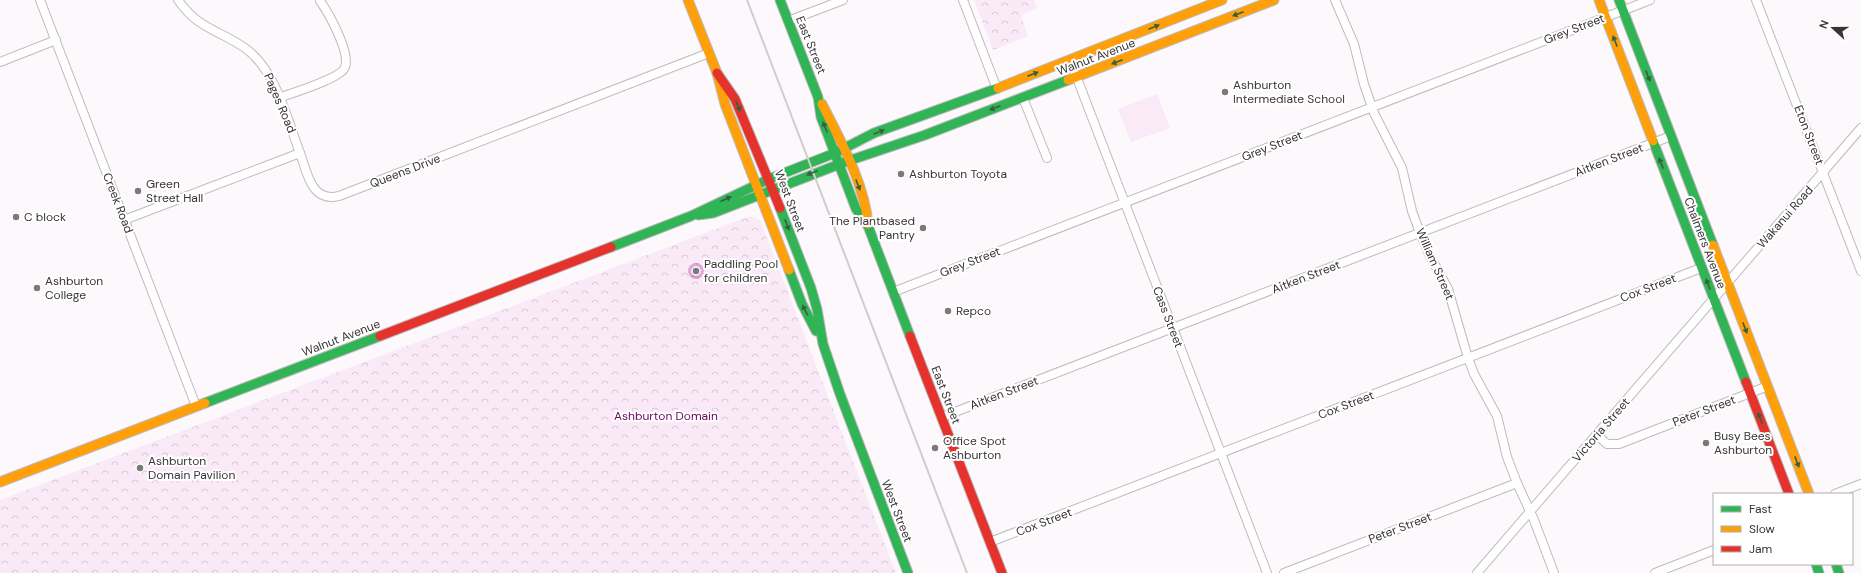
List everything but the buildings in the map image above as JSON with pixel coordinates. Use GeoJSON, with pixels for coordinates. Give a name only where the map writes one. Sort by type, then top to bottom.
{"type":"FeatureCollection","features":[{"type":"Feature","properties":{"kind":"main road","name":"West Street"},"geometry":{"type":"LineString","coordinates":[[688,0],[717,73],[725,104],[756,186],[802,304],[823,344],[840,394],[908,573]]}},
{"type":"Feature","properties":{"kind":"main road","name":"East Street"},"geometry":{"type":"LineString","coordinates":[[780,0],[819,100],[828,113],[844,148],[866,205],[868,226]]}},
{"type":"Feature","properties":{"kind":"main road","name":"Walnut Avenue"},"geometry":{"type":"LineString","coordinates":[[0,482],[691,216],[769,179],[835,154],[844,148],[874,134],[997,89],[1222,0]]}},
{"type":"Feature","properties":{"kind":"main road","name":"Walnut Avenue"},"geometry":{"type":"LineString","coordinates":[[691,216],[713,213],[877,149],[925,135],[1076,78],[1274,0]]}},
{"type":"Feature","properties":{"kind":"main road","name":"Chalmers Avenue"},"geometry":{"type":"LineString","coordinates":[[1599,0],[1789,493]]}},
{"type":"Feature","properties":{"kind":"main road","name":"Chalmers Avenue"},"geometry":{"type":"LineString","coordinates":[[1619,0],[1727,285],[1768,386],[1809,493]]}},
{"type":"Feature","properties":{"kind":"main road","name":"West Street"},"geometry":{"type":"LineString","coordinates":[[717,73],[735,99],[773,189],[811,288],[817,309],[823,344]]}},
{"type":"Feature","properties":{"kind":"main road","name":"East Street"},"geometry":{"type":"LineString","coordinates":[[819,100],[821,117],[856,209],[868,226],[1002,573]]}},
{"type":"Feature","properties":{"kind":"main road"},"geometry":{"type":"LineString","coordinates":[[918,117],[925,135]]}},
{"type":"Feature","properties":{"kind":"street","name":"Creek Road"},"geometry":{"type":"LineString","coordinates":[[40,0],[196,406]]}},
{"type":"Feature","properties":{"kind":"street","name":"Pages Road"},"geometry":{"type":"LineString","coordinates":[[178,0],[198,22],[238,44],[254,56],[269,74],[300,153]]}},
{"type":"Feature","properties":{"kind":"street"},"geometry":{"type":"LineString","coordinates":[[279,98],[331,78],[344,70],[346,66],[346,56],[330,14],[320,0]]}},
{"type":"Feature","properties":{"kind":"street"},"geometry":{"type":"LineString","coordinates":[[788,21],[843,0]]}},
{"type":"Feature","properties":{"kind":"street"},"geometry":{"type":"LineString","coordinates":[[963,0],[997,89]]}},
{"type":"Feature","properties":{"kind":"street","name":"William Street"},"geometry":{"type":"LineString","coordinates":[[1334,0],[1354,44],[1364,84],[1372,107],[1380,126],[1402,168],[1412,211],[1420,233],[1430,256],[1448,289],[1474,374],[1497,416],[1507,457],[1554,573]]}},
{"type":"Feature","properties":{"kind":"street","name":"Grey Street"},"geometry":{"type":"LineString","coordinates":[[894,292],[1650,0]]}},
{"type":"Feature","properties":{"kind":"street","name":"Eton Street"},"geometry":{"type":"LineString","coordinates":[[1756,0],[1861,271]]}},
{"type":"Feature","properties":{"kind":"street"},"geometry":{"type":"LineString","coordinates":[[0,62],[56,40]]}},
{"type":"Feature","properties":{"kind":"street","name":"Queens Drive"},"geometry":{"type":"LineString","coordinates":[[300,153],[316,192],[326,198],[338,196],[709,52]]}},
{"type":"Feature","properties":{"kind":"street","name":"Cass Street"},"geometry":{"type":"LineString","coordinates":[[1070,60],[1267,573]]}},
{"type":"Feature","properties":{"kind":"street"},"geometry":{"type":"LineString","coordinates":[[1024,98],[1047,158]]}},
{"type":"Feature","properties":{"kind":"street","name":"Wakanui Road"},"geometry":{"type":"LineString","coordinates":[[1727,285],[1861,128]]}},
{"type":"Feature","properties":{"kind":"street","name":"Aitken Street"},"geometry":{"type":"LineString","coordinates":[[942,417],[1671,136]]}},
{"type":"Feature","properties":{"kind":"street"},"geometry":{"type":"LineString","coordinates":[[124,220],[300,153]]}},
{"type":"Feature","properties":{"kind":"street","name":"Cox Street"},"geometry":{"type":"LineString","coordinates":[[990,542],[1701,268]]}},
{"type":"Feature","properties":{"kind":"street","name":"Victoria Street"},"geometry":{"type":"LineString","coordinates":[[1477,573],[1727,285]]}},
{"type":"Feature","properties":{"kind":"street","name":"Peter Street"},"geometry":{"type":"LineString","coordinates":[[1596,436],[1608,444],[1619,444],[1768,386]]}},
{"type":"Feature","properties":{"kind":"street","name":"Peter Street"},"geometry":{"type":"LineString","coordinates":[[1284,573],[1517,483]]}},
{"type":"Feature","properties":{"kind":"street"},"geometry":{"type":"LineString","coordinates":[[1838,493],[1861,484]]}},
{"type":"Feature","properties":{"kind":"street"},"geometry":{"type":"LineString","coordinates":[[1655,573],[1713,550]]}},
{"type":"Feature","properties":{"kind":"green space"},"geometry":{"type":"Polygon","coordinates":[[[974,0],[1034,0],[1037,8],[1021,16],[1028,36],[993,50],[974,0]]]}},
{"type":"Feature","properties":{"kind":"green space"},"geometry":{"type":"Polygon","coordinates":[[[1157,94],[1170,128],[1131,142],[1118,109],[1157,94]]]}},
{"type":"Feature","properties":{"kind":"green space","name":"Ashburton Domain"},"geometry":{"type":"Polygon","coordinates":[[[750,216],[760,220],[896,573],[0,573],[0,500],[750,216]]]}},
{"type":"Feature","properties":{"kind":"water","name":"Paddling Pool for children"},"geometry":{"type":"Polygon","coordinates":[[[693,263],[699,263],[704,268],[702,277],[699,279],[693,279],[688,274],[688,268],[693,263]]]}},
{"type":"Feature","properties":{"kind":"railway"},"geometry":{"type":"LineString","coordinates":[[747,0],[967,573]]}},
{"type":"Feature","properties":{"kind":"traffic: fast"},"geometry":{"type":"LineString","coordinates":[[780,0],[818,97],[821,117],[856,209],[868,226],[910,336]]}},
{"type":"Feature","properties":{"kind":"traffic: fast"},"geometry":{"type":"LineString","coordinates":[[1619,0],[1713,245]]}},
{"type":"Feature","properties":{"kind":"traffic: fast"},"geometry":{"type":"LineString","coordinates":[[698,215],[713,213],[845,162],[925,135],[1068,80]]}},
{"type":"Feature","properties":{"kind":"traffic: fast"},"geometry":{"type":"LineString","coordinates":[[611,247],[691,216],[769,179],[835,153],[874,133],[998,88]]}},
{"type":"Feature","properties":{"kind":"traffic: fast"},"geometry":{"type":"LineString","coordinates":[[1653,141],[1746,382]]}},
{"type":"Feature","properties":{"kind":"traffic: fast"},"geometry":{"type":"LineString","coordinates":[[780,208],[811,288],[817,309],[823,344],[840,394],[908,573]]}},
{"type":"Feature","properties":{"kind":"traffic: fast"},"geometry":{"type":"LineString","coordinates":[[789,270],[802,304],[816,331]]}},
{"type":"Feature","properties":{"kind":"traffic: fast"},"geometry":{"type":"LineString","coordinates":[[205,403],[380,336]]}},
{"type":"Feature","properties":{"kind":"traffic: fast"},"geometry":{"type":"LineString","coordinates":[[1816,565],[1819,573]]}},
{"type":"Feature","properties":{"kind":"traffic: fast"},"geometry":{"type":"LineString","coordinates":[[1836,565],[1839,573]]}},
{"type":"Feature","properties":{"kind":"traffic: slow"},"geometry":{"type":"LineString","coordinates":[[688,0],[717,73],[725,104],[789,270]]}},
{"type":"Feature","properties":{"kind":"traffic: slow"},"geometry":{"type":"LineString","coordinates":[[998,88],[1222,0]]}},
{"type":"Feature","properties":{"kind":"traffic: slow"},"geometry":{"type":"LineString","coordinates":[[1068,80],[1274,0]]}},
{"type":"Feature","properties":{"kind":"traffic: slow"},"geometry":{"type":"LineString","coordinates":[[1599,0],[1653,141]]}},
{"type":"Feature","properties":{"kind":"traffic: slow"},"geometry":{"type":"LineString","coordinates":[[822,104],[851,162],[862,193],[868,224]]}},
{"type":"Feature","properties":{"kind":"traffic: slow"},"geometry":{"type":"LineString","coordinates":[[1713,245],[1809,493]]}},
{"type":"Feature","properties":{"kind":"traffic: slow"},"geometry":{"type":"LineString","coordinates":[[0,482],[205,403]]}},
{"type":"Feature","properties":{"kind":"traffic: jam"},"geometry":{"type":"LineString","coordinates":[[717,73],[735,99],[780,208]]}},
{"type":"Feature","properties":{"kind":"traffic: jam"},"geometry":{"type":"LineString","coordinates":[[380,336],[611,247]]}},
{"type":"Feature","properties":{"kind":"traffic: jam"},"geometry":{"type":"LineString","coordinates":[[910,336],[1002,573]]}},
{"type":"Feature","properties":{"kind":"traffic: jam"},"geometry":{"type":"LineString","coordinates":[[1746,382],[1789,493]]}},
{"type":"Feature","properties":{"kind":"place","name":"Ashburton Intermediate School"},"geometry":{"type":"Point","coordinates":[1225,92]}},
{"type":"Feature","properties":{"kind":"place","name":"Ashburton Toyota"},"geometry":{"type":"Point","coordinates":[901,174]}},
{"type":"Feature","properties":{"kind":"place","name":"Green Street Hall"},"geometry":{"type":"Point","coordinates":[138,191]}},
{"type":"Feature","properties":{"kind":"place","name":"C block"},"geometry":{"type":"Point","coordinates":[16,217]}},
{"type":"Feature","properties":{"kind":"place","name":"The Plantbased Pantry"},"geometry":{"type":"Point","coordinates":[923,228]}},
{"type":"Feature","properties":{"kind":"place","name":"Paddling Pool for children"},"geometry":{"type":"Point","coordinates":[696,271]}},
{"type":"Feature","properties":{"kind":"place","name":"Ashburton College"},"geometry":{"type":"Point","coordinates":[37,288]}},
{"type":"Feature","properties":{"kind":"place","name":"Repco"},"geometry":{"type":"Point","coordinates":[948,311]}},
{"type":"Feature","properties":{"kind":"place","name":"Busy Bees Ashburton"},"geometry":{"type":"Point","coordinates":[1706,443]}},
{"type":"Feature","properties":{"kind":"place","name":"Office Spot Ashburton"},"geometry":{"type":"Point","coordinates":[935,448]}},
{"type":"Feature","properties":{"kind":"place","name":"Ashburton Domain Pavilion"},"geometry":{"type":"Point","coordinates":[140,468]}}]}
